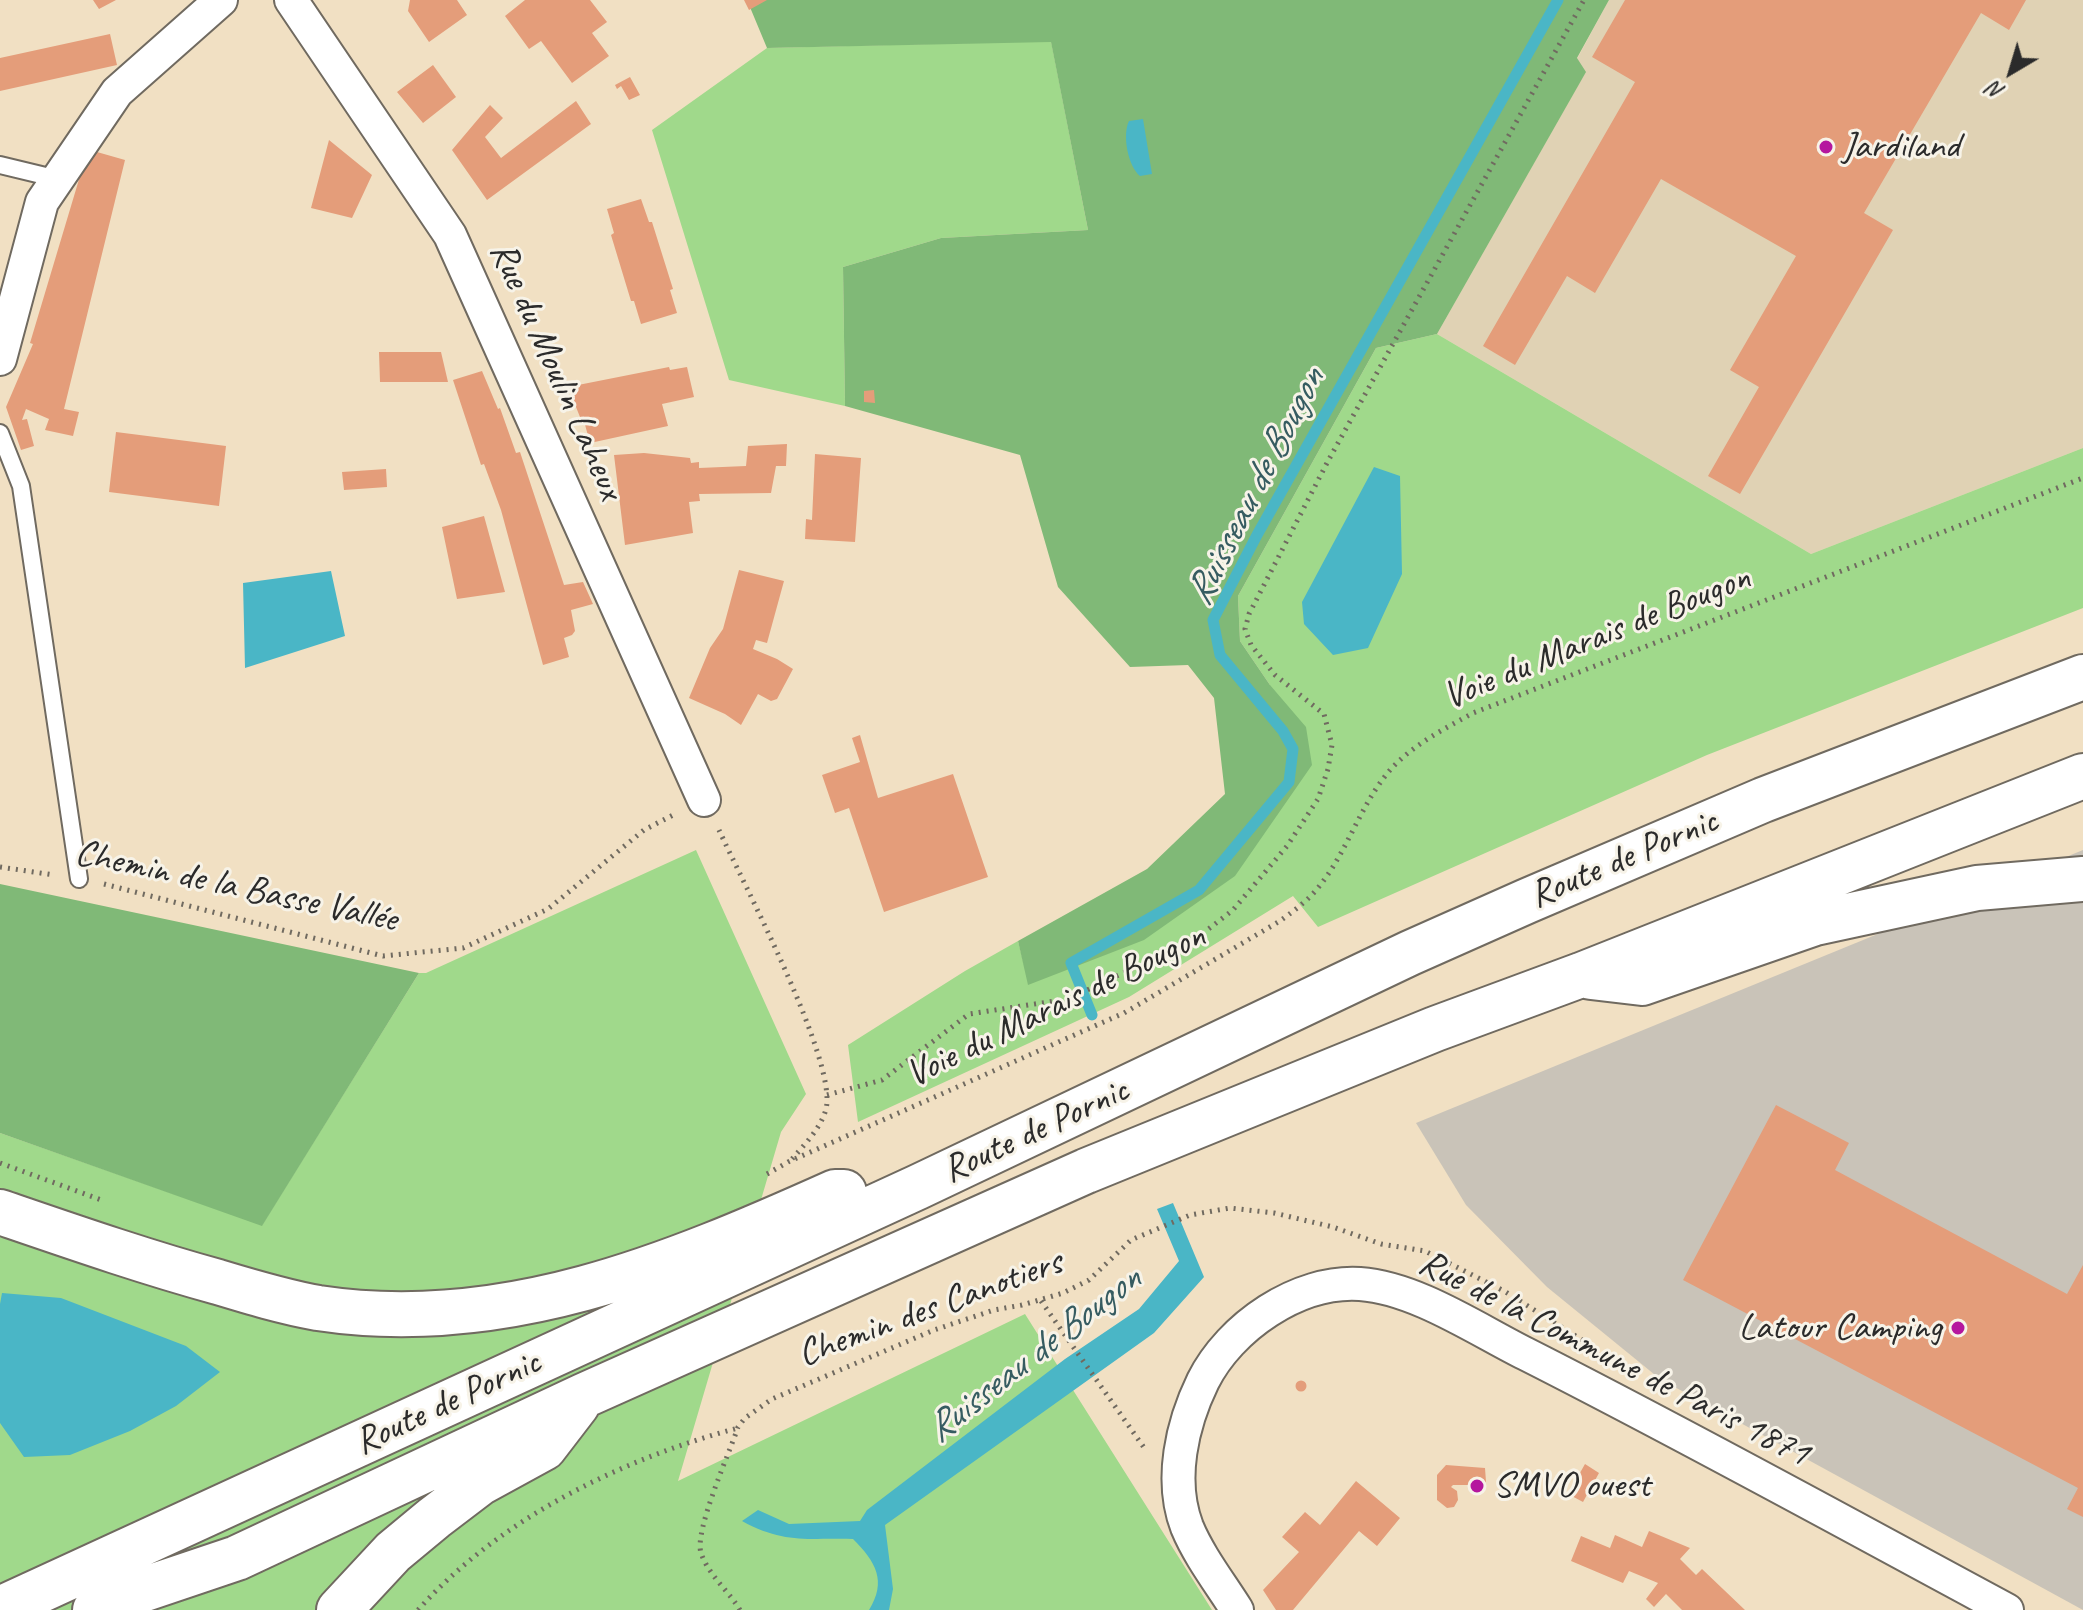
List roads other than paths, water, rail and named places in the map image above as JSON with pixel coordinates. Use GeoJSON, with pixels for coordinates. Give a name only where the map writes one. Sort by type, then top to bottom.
{"type":"FeatureCollection","features":[{"type":"Feature","properties":{"kind":"highway","name":"Route de Pornic"},"geometry":{"type":"LineString","coordinates":[[0,1609],[918,1187],[1410,953],[1763,800],[2083,677]]}},
{"type":"Feature","properties":{"kind":"highway","name":"Route de Pornic"},"geometry":{"type":"LineString","coordinates":[[95,1610],[127,1595],[237,1558],[583,1396],[1086,1171],[1435,1029],[1581,975],[2083,776]]}},
{"type":"Feature","properties":{"kind":"highway"},"geometry":{"type":"LineString","coordinates":[[1581,975],[1642,983],[1815,923],[1977,888],[2083,879]]}},
{"type":"Feature","properties":{"kind":"highway"},"geometry":{"type":"LineString","coordinates":[[0,1212],[136,1258],[271,1297],[317,1307],[413,1315],[515,1305],[565,1295],[726,1241],[835,1192],[918,1187]]}},
{"type":"Feature","properties":{"kind":"highway"},"geometry":{"type":"LineString","coordinates":[[339,1610],[393,1552],[434,1518],[480,1483],[544,1448],[583,1396]]}},
{"type":"Feature","properties":{"kind":"highway"},"geometry":{"type":"LineString","coordinates":[[145,1610],[237,1558]]}},
{"type":"Feature","properties":{"kind":"street"},"geometry":{"type":"LineString","coordinates":[[0,359],[42,202],[117,92],[221,0]]}},
{"type":"Feature","properties":{"kind":"street","name":"Rue du Moulin Laheux"},"geometry":{"type":"LineString","coordinates":[[291,0],[450,235],[704,800]]}},
{"type":"Feature","properties":{"kind":"street","name":"Rue de la Commune de Paris 1871"},"geometry":{"type":"LineString","coordinates":[[1237,1610],[1188,1528],[1180,1500],[1183,1440],[1195,1397],[1218,1355],[1239,1332],[1266,1312],[1309,1293],[1357,1284],[1388,1288],[1434,1307],[1598,1390],[2007,1610]]}},
{"type":"Feature","properties":{"kind":"lane"},"geometry":{"type":"LineString","coordinates":[[0,165],[58,179]]}},
{"type":"Feature","properties":{"kind":"lane"},"geometry":{"type":"LineString","coordinates":[[0,433],[21,486],[79,879]]}},
{"type":"Feature","properties":{"kind":"water"},"geometry":{"type":"Polygon","coordinates":[[[1143,119],[1152,174],[1140,176],[1129,158],[1126,134],[1129,121],[1143,119]]]}},
{"type":"Feature","properties":{"kind":"water"},"geometry":{"type":"Polygon","coordinates":[[[1374,467],[1400,476],[1402,574],[1368,648],[1333,655],[1304,624],[1302,602],[1374,467]]]}},
{"type":"Feature","properties":{"kind":"water"},"geometry":{"type":"Polygon","coordinates":[[[331,571],[345,636],[245,668],[243,583],[331,571]]]}},
{"type":"Feature","properties":{"kind":"water"},"geometry":{"type":"Polygon","coordinates":[[[1173,1203],[1204,1277],[1154,1333],[885,1525],[893,1589],[889,1610],[869,1610],[877,1590],[876,1572],[868,1556],[853,1539],[783,1537],[742,1521],[758,1510],[789,1524],[860,1521],[867,1510],[1065,1359],[1139,1309],[1179,1261],[1157,1209],[1173,1203]]]}},
{"type":"Feature","properties":{"kind":"water"},"geometry":{"type":"Polygon","coordinates":[[[2,1293],[61,1298],[186,1346],[220,1372],[176,1406],[130,1431],[70,1455],[24,1457],[0,1423],[2,1293]]]}},
{"type":"Feature","properties":{"kind":"waterway","name":"Ruisseau de Bougon"},"geometry":{"type":"LineString","coordinates":[[1092,1015],[1071,963],[1199,890],[1289,782],[1293,749],[1283,731],[1220,655],[1213,620],[1257,535],[1558,0]]}},
{"type":"Feature","properties":{"kind":"place","name":"Jardiland"},"geometry":{"type":"Point","coordinates":[1826,147]}},
{"type":"Feature","properties":{"kind":"place","name":"Latour Camping"},"geometry":{"type":"Point","coordinates":[1958,1328]}},
{"type":"Feature","properties":{"kind":"place","name":"SMVO ouest"},"geometry":{"type":"Point","coordinates":[1477,1486]}}]}
